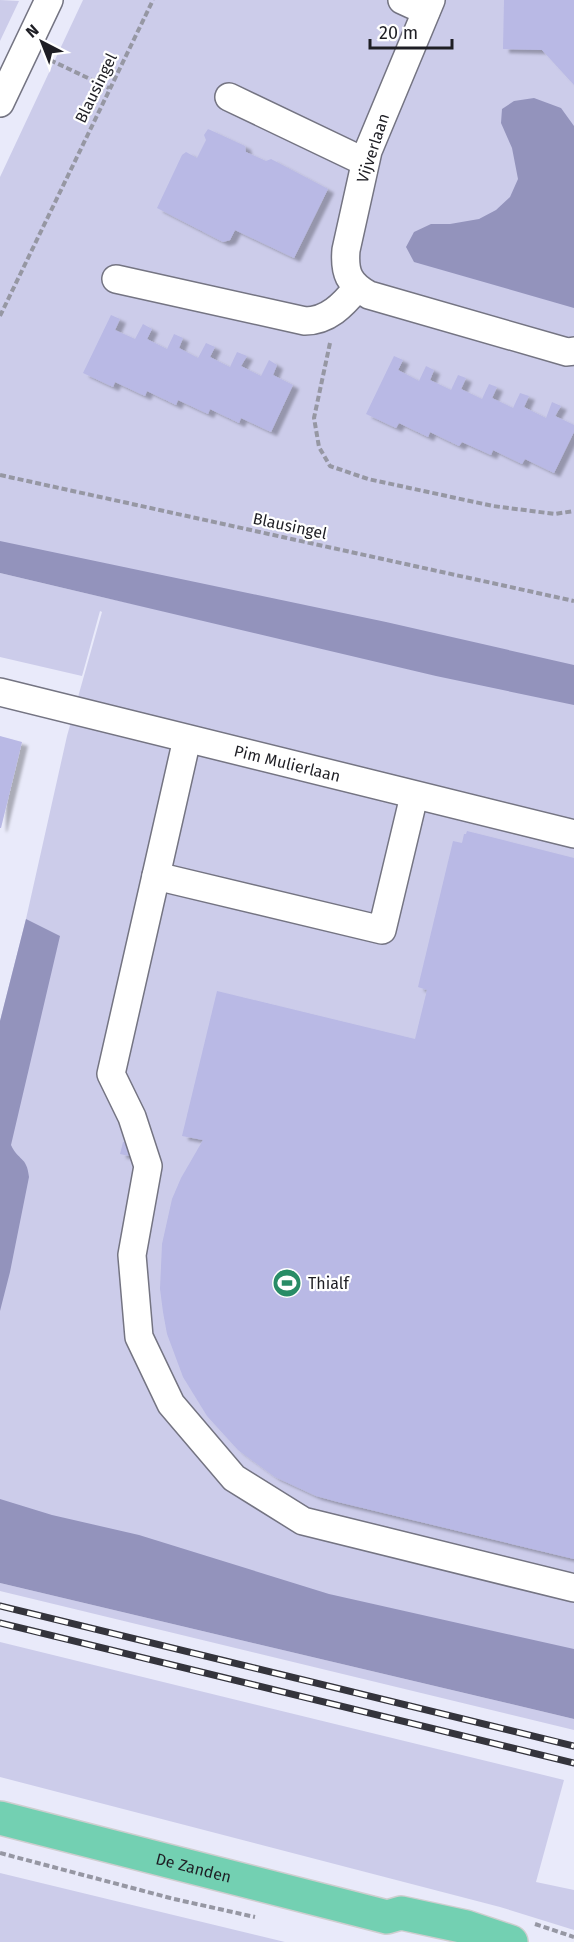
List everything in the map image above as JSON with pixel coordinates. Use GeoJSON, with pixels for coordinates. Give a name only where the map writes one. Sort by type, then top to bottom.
{"type":"FeatureCollection","features":[{"type":"Feature","properties":{"kind":"main road","name":"De Zanden"},"geometry":{"type":"LineString","coordinates":[[0,1818],[387,1917],[401,1913],[466,1927],[519,1932]]}},
{"type":"Feature","properties":{"kind":"main road","name":"De Zanden"},"geometry":{"type":"LineString","coordinates":[[387,1917],[396,1928],[432,1942]]}},
{"type":"Feature","properties":{"kind":"street"},"geometry":{"type":"LineString","coordinates":[[0,102],[50,0]]}},
{"type":"Feature","properties":{"kind":"street","name":"Vijverlaan"},"geometry":{"type":"LineString","coordinates":[[357,288],[345,265],[346,250],[365,162],[420,4]]}},
{"type":"Feature","properties":{"kind":"street"},"geometry":{"type":"LineString","coordinates":[[229,97],[365,162]]}},
{"type":"Feature","properties":{"kind":"street"},"geometry":{"type":"LineString","coordinates":[[116,279],[305,321],[319,319],[337,310],[357,288],[369,295],[567,352],[574,351]]}},
{"type":"Feature","properties":{"kind":"street","name":"Pim Mulierlaan"},"geometry":{"type":"LineString","coordinates":[[0,692],[574,834]]}},
{"type":"Feature","properties":{"kind":"street"},"geometry":{"type":"LineString","coordinates":[[187,739],[111,1074],[132,1117],[148,1166],[132,1254],[139,1337],[171,1404],[234,1478],[303,1521],[574,1588]]}},
{"type":"Feature","properties":{"kind":"street"},"geometry":{"type":"LineString","coordinates":[[156,876],[381,930],[414,796]]}},
{"type":"Feature","properties":{"kind":"path","name":"Blausingel"},"geometry":{"type":"LineString","coordinates":[[0,316],[153,0]]}},
{"type":"Feature","properties":{"kind":"path"},"geometry":{"type":"LineString","coordinates":[[26,48],[109,88]]}},
{"type":"Feature","properties":{"kind":"path"},"geometry":{"type":"LineString","coordinates":[[337,310],[314,418],[319,447],[330,466],[368,479],[493,506],[555,514],[574,511]]}},
{"type":"Feature","properties":{"kind":"path","name":"Blausingel"},"geometry":{"type":"LineString","coordinates":[[0,475],[574,601]]}},
{"type":"Feature","properties":{"kind":"path","name":"De Zanden"},"geometry":{"type":"LineString","coordinates":[[0,1853],[174,1899],[259,1918]]}},
{"type":"Feature","properties":{"kind":"path"},"geometry":{"type":"LineString","coordinates":[[519,1932],[574,1937]]}},
{"type":"Feature","properties":{"kind":"shaded area"},"geometry":{"type":"Polygon","coordinates":[[[0,0],[19,1],[0,41],[0,0]]]}},
{"type":"Feature","properties":{"kind":"shaded area"},"geometry":{"type":"Polygon","coordinates":[[[83,0],[574,0],[574,681],[0,550],[0,177],[83,0]]]}},
{"type":"Feature","properties":{"kind":"shaded area"},"geometry":{"type":"Polygon","coordinates":[[[534,98],[561,108],[574,126],[574,308],[414,262],[406,247],[414,232],[431,224],[450,224],[479,219],[496,210],[510,197],[518,179],[512,148],[501,123],[502,109],[514,101],[534,98]]]}},
{"type":"Feature","properties":{"kind":"shaded area"},"geometry":{"type":"Polygon","coordinates":[[[0,541],[386,622],[574,665],[574,705],[436,676],[0,573],[0,541]]]}},
{"type":"Feature","properties":{"kind":"shaded area","name":"Thialf"},"geometry":{"type":"Polygon","coordinates":[[[0,573],[574,699],[574,1675],[0,1545],[0,1021],[26,919],[67,736],[102,612],[100,611],[82,676],[0,657],[0,573]]]}},
{"type":"Feature","properties":{"kind":"shaded area"},"geometry":{"type":"Polygon","coordinates":[[[26,919],[60,936],[11,1145],[26,1165],[29,1177],[0,1311],[0,1021],[26,919]]]}},
{"type":"Feature","properties":{"kind":"shaded area"},"geometry":{"type":"Polygon","coordinates":[[[0,1499],[52,1515],[139,1535],[329,1594],[574,1649],[574,1719],[0,1583],[0,1499]]]}},
{"type":"Feature","properties":{"kind":"shaded area"},"geometry":{"type":"Polygon","coordinates":[[[0,1583],[574,1719],[574,1730],[0,1591],[0,1583]]]}},
{"type":"Feature","properties":{"kind":"shaded area"},"geometry":{"type":"Polygon","coordinates":[[[0,1642],[564,1780],[536,1882],[574,1890],[574,1930],[500,1907],[0,1777],[0,1642]]]}},
{"type":"Feature","properties":{"kind":"shaded area"},"geometry":{"type":"Polygon","coordinates":[[[0,1873],[285,1942],[0,1942],[0,1873]]]}},
{"type":"Feature","properties":{"kind":"building"},"geometry":{"type":"Polygon","coordinates":[[[504,0],[574,0],[574,85],[542,50],[503,49],[504,0]]]}},
{"type":"Feature","properties":{"kind":"building"},"geometry":{"type":"Polygon","coordinates":[[[208,129],[245,146],[246,152],[266,161],[271,159],[328,189],[294,258],[235,230],[230,240],[223,242],[157,208],[182,155],[186,152],[197,158],[206,140],[204,135],[208,129]]]}},
{"type":"Feature","properties":{"kind":"building"},"geometry":{"type":"Polygon","coordinates":[[[111,315],[120,319],[115,330],[135,339],[143,324],[152,329],[147,339],[167,349],[174,334],[183,338],[179,348],[198,358],[206,343],[215,347],[210,357],[230,367],[237,352],[247,356],[241,366],[261,376],[269,360],[277,365],[273,375],[293,385],[271,432],[241,418],[239,423],[210,409],[208,414],[178,400],[176,405],[147,391],[145,396],[115,382],[113,387],[83,373],[111,315]]]}},
{"type":"Feature","properties":{"kind":"building"},"geometry":{"type":"Polygon","coordinates":[[[394,356],[403,360],[398,370],[419,381],[426,366],[434,370],[430,380],[451,390],[458,375],[466,378],[461,389],[482,399],[489,384],[497,387],[492,398],[513,408],[520,393],[529,396],[524,407],[546,418],[552,402],[561,406],[555,416],[574,425],[574,432],[554,473],[525,459],[522,464],[493,450],[491,455],[462,442],[459,446],[430,432],[428,437],[399,423],[396,428],[366,414],[394,356]]]}},
{"type":"Feature","properties":{"kind":"building"},"geometry":{"type":"Polygon","coordinates":[[[0,736],[22,742],[1,828],[0,828],[0,736]]]}},
{"type":"Feature","properties":{"kind":"building","name":"Thialf"},"geometry":{"type":"Polygon","coordinates":[[[467,831],[574,858],[574,1559],[316,1496],[275,1477],[238,1450],[207,1416],[183,1377],[167,1334],[163,1312],[160,1289],[162,1244],[172,1199],[181,1178],[203,1140],[182,1136],[217,991],[415,1039],[427,990],[418,987],[453,841],[462,843],[467,831]]]}},
{"type":"Feature","properties":{"kind":"building"},"geometry":{"type":"Polygon","coordinates":[[[123,1142],[132,1144],[129,1156],[120,1154],[123,1142]]]}},
{"type":"Feature","properties":{"kind":"railway"},"geometry":{"type":"LineString","coordinates":[[0,1606],[574,1746]]}},
{"type":"Feature","properties":{"kind":"railway"},"geometry":{"type":"LineString","coordinates":[[0,1623],[574,1763]]}},
{"type":"Feature","properties":{"kind":"place","name":"Thialf"},"geometry":{"type":"Point","coordinates":[287,1283]}}]}
